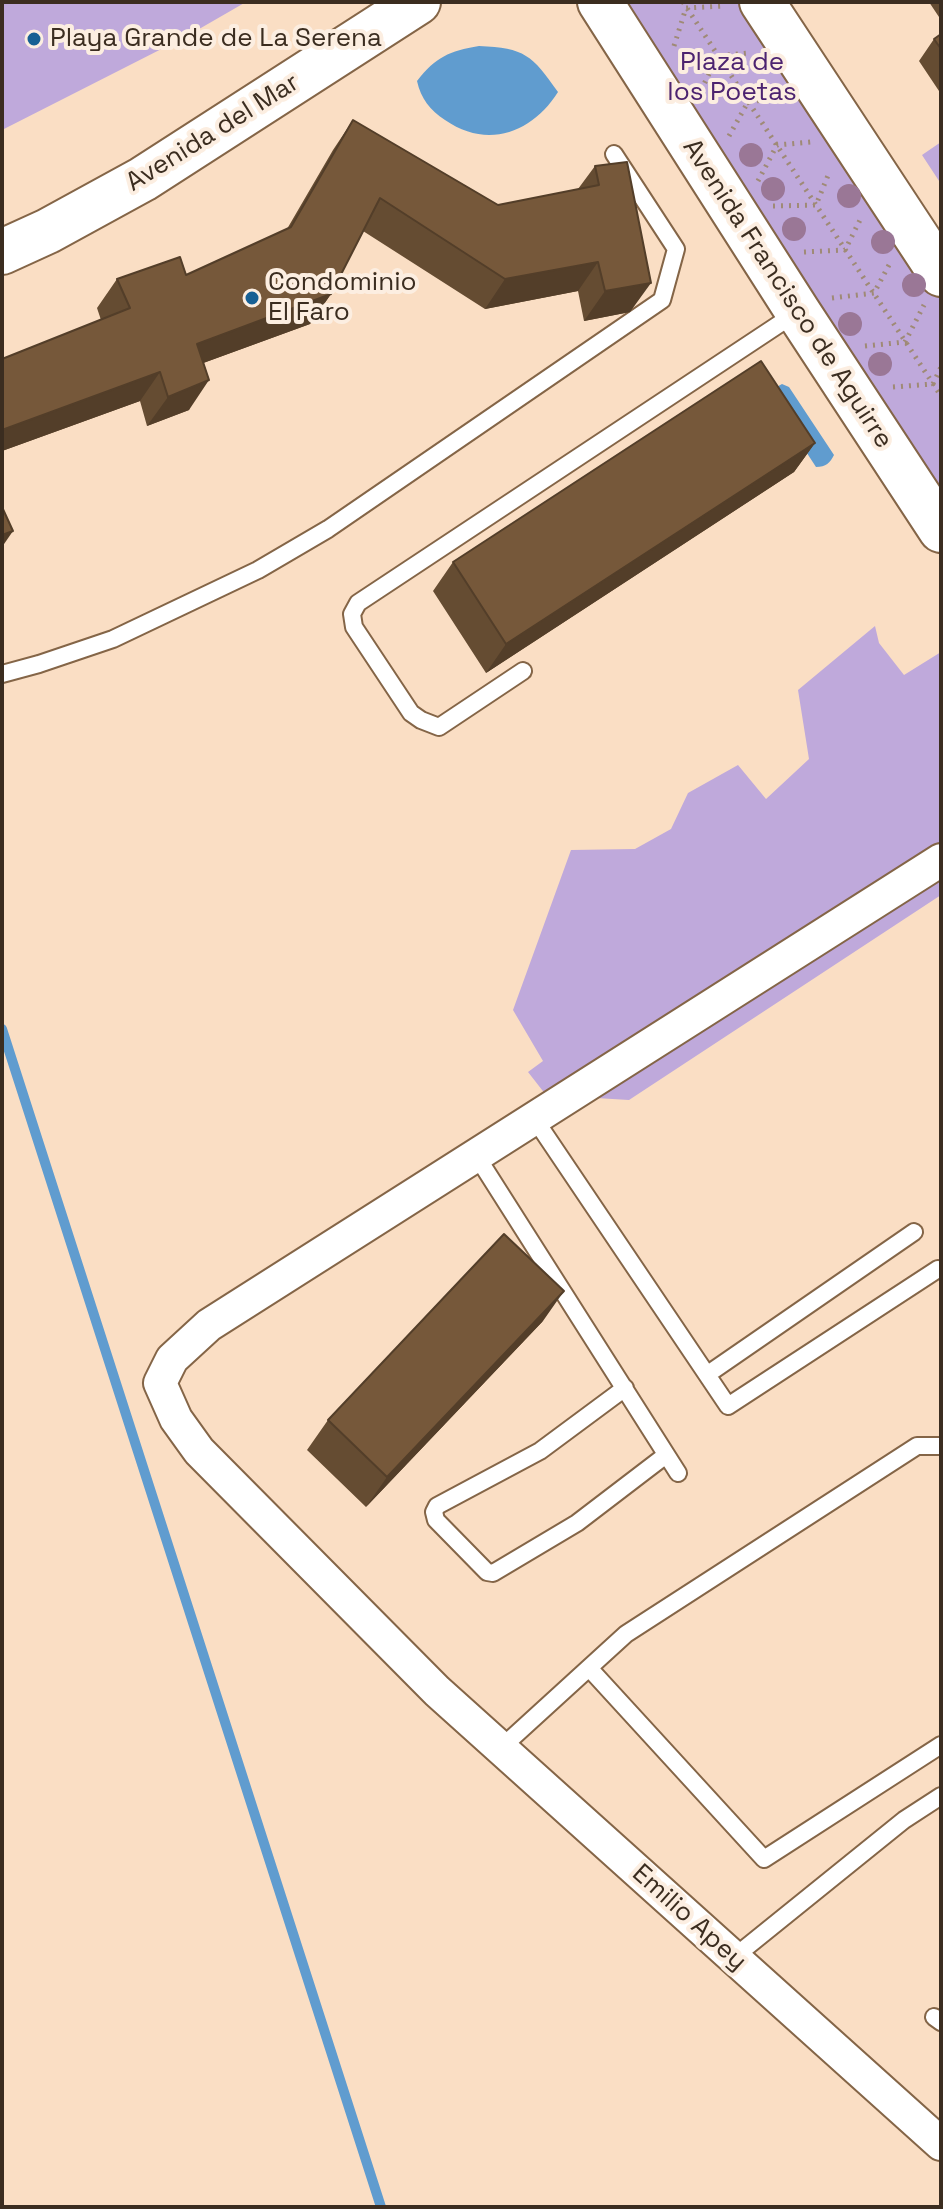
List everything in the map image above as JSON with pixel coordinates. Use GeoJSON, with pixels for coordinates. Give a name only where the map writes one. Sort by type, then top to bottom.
{"type":"FeatureCollection","features":[{"type":"Feature","properties":{"kind":"main road","name":"Avenida del Mar"},"geometry":{"type":"LineString","coordinates":[[2,252],[48,231],[143,179],[418,2]]}},
{"type":"Feature","properties":{"kind":"main road","name":"Avenida Francisco de Aguirre"},"geometry":{"type":"LineString","coordinates":[[600,2],[809,306],[935,509]]}},
{"type":"Feature","properties":{"kind":"main road"},"geometry":{"type":"LineString","coordinates":[[748,4],[936,284]]}},
{"type":"Feature","properties":{"kind":"street"},"geometry":{"type":"LineString","coordinates":[[476,1155],[941,860]]}},
{"type":"Feature","properties":{"kind":"street","name":"Emilio Apey"},"geometry":{"type":"LineString","coordinates":[[476,1155],[209,1325],[172,1359],[160,1383],[176,1419],[199,1451],[437,1691],[941,2144]]}},
{"type":"Feature","properties":{"kind":"lane"},"geometry":{"type":"LineString","coordinates":[[2,674],[113,639],[258,570],[328,529],[662,300],[676,249],[614,154]]}},
{"type":"Feature","properties":{"kind":"lane"},"geometry":{"type":"LineString","coordinates":[[523,671],[439,727],[411,713],[354,627],[352,614],[358,603],[809,306]]}},
{"type":"Feature","properties":{"kind":"lane"},"geometry":{"type":"LineString","coordinates":[[534,1118],[728,1406],[938,1269]]}},
{"type":"Feature","properties":{"kind":"lane"},"geometry":{"type":"LineString","coordinates":[[476,1155],[678,1473]]}},
{"type":"Feature","properties":{"kind":"lane"},"geometry":{"type":"LineString","coordinates":[[708,1374],[914,1232]]}},
{"type":"Feature","properties":{"kind":"lane"},"geometry":{"type":"LineString","coordinates":[[625,1388],[540,1451],[437,1506],[434,1512],[436,1520],[487,1572],[493,1573],[577,1523],[666,1455]]}},
{"type":"Feature","properties":{"kind":"lane"},"geometry":{"type":"LineString","coordinates":[[501,1748],[626,1634],[917,1446],[941,1446]]}},
{"type":"Feature","properties":{"kind":"lane"},"geometry":{"type":"LineString","coordinates":[[589,1668],[764,1859],[941,1745]]}},
{"type":"Feature","properties":{"kind":"lane"},"geometry":{"type":"LineString","coordinates":[[733,1958],[904,1820],[941,1796]]}},
{"type":"Feature","properties":{"kind":"path"},"geometry":{"type":"LineString","coordinates":[[684,5],[748,4]]}},
{"type":"Feature","properties":{"kind":"path"},"geometry":{"type":"LineString","coordinates":[[673,49],[684,5]]}},
{"type":"Feature","properties":{"kind":"path"},"geometry":{"type":"LineString","coordinates":[[684,5],[941,396]]}},
{"type":"Feature","properties":{"kind":"path"},"geometry":{"type":"LineString","coordinates":[[700,92],[718,56]]}},
{"type":"Feature","properties":{"kind":"path"},"geometry":{"type":"LineString","coordinates":[[723,147],[748,102]]}},
{"type":"Feature","properties":{"kind":"path"},"geometry":{"type":"LineString","coordinates":[[777,145],[818,142]]}},
{"type":"Feature","properties":{"kind":"path"},"geometry":{"type":"LineString","coordinates":[[753,191],[777,145]]}},
{"type":"Feature","properties":{"kind":"path"},"geometry":{"type":"LineString","coordinates":[[816,205],[833,163]]}},
{"type":"Feature","properties":{"kind":"path"},"geometry":{"type":"LineString","coordinates":[[760,207],[816,205]]}},
{"type":"Feature","properties":{"kind":"path"},"geometry":{"type":"LineString","coordinates":[[845,250],[864,214]]}},
{"type":"Feature","properties":{"kind":"path"},"geometry":{"type":"LineString","coordinates":[[790,253],[845,250]]}},
{"type":"Feature","properties":{"kind":"path"},"geometry":{"type":"LineString","coordinates":[[874,293],[894,255]]}},
{"type":"Feature","properties":{"kind":"path"},"geometry":{"type":"LineString","coordinates":[[905,342],[936,284]]}},
{"type":"Feature","properties":{"kind":"path"},"geometry":{"type":"LineString","coordinates":[[809,306],[874,293]]}},
{"type":"Feature","properties":{"kind":"path"},"geometry":{"type":"LineString","coordinates":[[853,348],[905,342]]}},
{"type":"Feature","properties":{"kind":"path"},"geometry":{"type":"LineString","coordinates":[[933,384],[941,367]]}},
{"type":"Feature","properties":{"kind":"path"},"geometry":{"type":"LineString","coordinates":[[880,388],[933,384]]}},
{"type":"Feature","properties":{"kind":"green space"},"geometry":{"type":"Polygon","coordinates":[[[2,2],[246,2],[187,36],[2,130],[2,2]]]}},
{"type":"Feature","properties":{"kind":"green space","name":"Plaza de los Poetas"},"geometry":{"type":"Polygon","coordinates":[[[612,2],[751,2],[941,293],[941,504],[612,2]]]}},
{"type":"Feature","properties":{"kind":"green space"},"geometry":{"type":"Polygon","coordinates":[[[941,142],[941,184],[922,155],[941,142]]]}},
{"type":"Feature","properties":{"kind":"green space"},"geometry":{"type":"Polygon","coordinates":[[[875,626],[879,643],[904,675],[941,652],[941,895],[629,1100],[546,1095],[528,1072],[543,1061],[513,1010],[571,850],[635,849],[671,829],[688,793],[738,765],[766,799],[809,759],[798,690],[875,626]]]}},
{"type":"Feature","properties":{"kind":"water"},"geometry":{"type":"Polygon","coordinates":[[[479,46],[507,49],[534,62],[558,92],[548,106],[523,126],[493,135],[461,129],[435,112],[427,104],[417,81],[444,56],[479,46]]]}},
{"type":"Feature","properties":{"kind":"water"},"geometry":{"type":"Polygon","coordinates":[[[782,384],[789,387],[834,455],[825,465],[816,467],[771,398],[773,389],[782,384]]]}},
{"type":"Feature","properties":{"kind":"building"},"geometry":{"type":"Polygon","coordinates":[[[941,34],[941,49],[934,39],[941,34]]]}},
{"type":"Feature","properties":{"kind":"building","name":"Condominio El Faro"},"geometry":{"type":"Polygon","coordinates":[[[353,120],[498,205],[599,185],[595,166],[627,162],[651,283],[605,291],[598,262],[505,279],[380,198],[331,294],[197,344],[209,380],[168,397],[160,372],[2,430],[2,359],[130,308],[117,279],[180,257],[186,275],[291,227],[353,120]]]}},
{"type":"Feature","properties":{"kind":"building"},"geometry":{"type":"Polygon","coordinates":[[[761,361],[815,443],[506,644],[453,562],[761,361]]]}},
{"type":"Feature","properties":{"kind":"building"},"geometry":{"type":"Polygon","coordinates":[[[2,507],[13,531],[2,535],[2,507]]]}},
{"type":"Feature","properties":{"kind":"building"},"geometry":{"type":"Polygon","coordinates":[[[504,1234],[564,1291],[387,1477],[328,1420],[504,1234]]]}},
{"type":"Feature","properties":{"kind":"waterway"},"geometry":{"type":"LineString","coordinates":[[2,1029],[381,2207]]}},
{"type":"Feature","properties":{"kind":"place","name":"Playa Grande de La Serena"},"geometry":{"type":"Point","coordinates":[34,39]}},
{"type":"Feature","properties":{"kind":"place","name":"Condominio El Faro"},"geometry":{"type":"Point","coordinates":[252,298]}}]}
